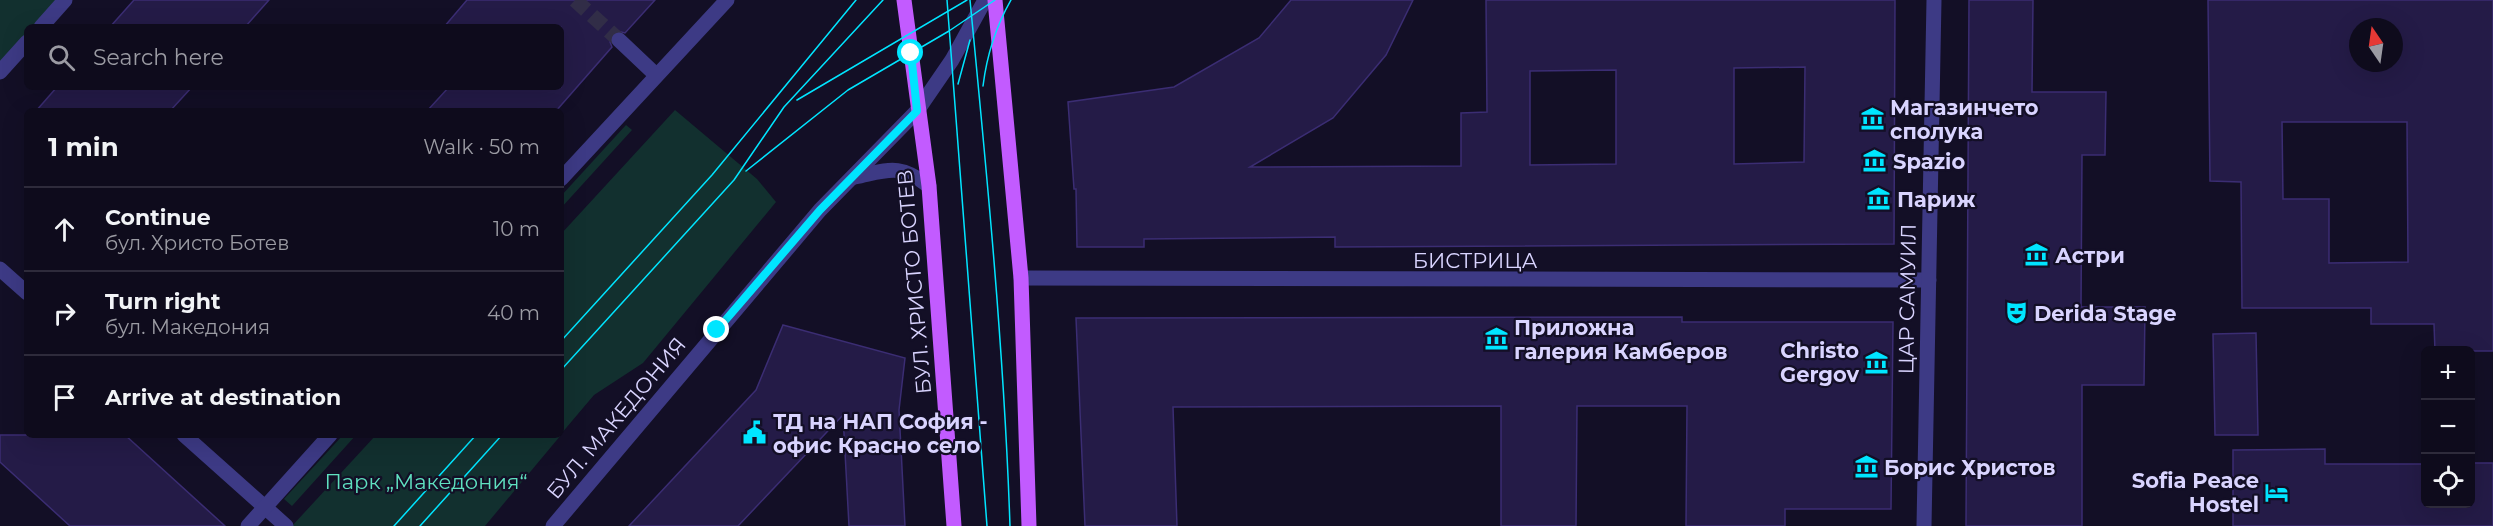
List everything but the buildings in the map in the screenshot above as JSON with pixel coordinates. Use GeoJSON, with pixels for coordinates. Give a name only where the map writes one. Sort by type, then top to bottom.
{"type":"FeatureCollection","features":[{"type":"Feature","properties":{"kind":"main road","name":"БУЛ. ХРИСТО БОТЕВ"},"geometry":{"type":"LineString","coordinates":[[904,0],[917,111],[929,186],[954,526]]}},
{"type":"Feature","properties":{"kind":"main road"},"geometry":{"type":"LineString","coordinates":[[995,0],[1020,278],[1029,526]]}},
{"type":"Feature","properties":{"kind":"street"},"geometry":{"type":"LineString","coordinates":[[44,24],[65,0]]}},
{"type":"Feature","properties":{"kind":"street"},"geometry":{"type":"LineString","coordinates":[[564,176],[727,0]]}},
{"type":"Feature","properties":{"kind":"street","name":"БУЛ. МАКЕДОНИЯ"},"geometry":{"type":"LineString","coordinates":[[553,526],[820,210],[855,177],[917,111],[952,60],[985,0]]}},
{"type":"Feature","properties":{"kind":"street","name":"ЦАР САМУИЛ"},"geometry":{"type":"LineString","coordinates":[[1924,526],[1934,0]]}},
{"type":"Feature","properties":{"kind":"street"},"geometry":{"type":"LineString","coordinates":[[619,40],[656,75]]}},
{"type":"Feature","properties":{"kind":"street"},"geometry":{"type":"LineString","coordinates":[[0,72],[24,45]]}},
{"type":"Feature","properties":{"kind":"street"},"geometry":{"type":"LineString","coordinates":[[855,177],[900,169],[912,173],[929,186]]}},
{"type":"Feature","properties":{"kind":"street"},"geometry":{"type":"LineString","coordinates":[[0,269],[24,290]]}},
{"type":"Feature","properties":{"kind":"street","name":"БИСТРИЦА"},"geometry":{"type":"LineString","coordinates":[[1020,278],[1929,280]]}},
{"type":"Feature","properties":{"kind":"street"},"geometry":{"type":"LineString","coordinates":[[187,438],[286,526]]}},
{"type":"Feature","properties":{"kind":"street"},"geometry":{"type":"LineString","coordinates":[[248,526],[327,438]]}},
{"type":"Feature","properties":{"kind":"green space"},"geometry":{"type":"Polygon","coordinates":[[[0,0],[65,0],[43,24],[24,24],[24,45],[0,72],[0,0]]]}},
{"type":"Feature","properties":{"kind":"green space","name":"Парк „Македония“"},"geometry":{"type":"Polygon","coordinates":[[[675,110],[757,179],[776,202],[643,363],[594,395],[564,430],[564,231],[675,110]]]}},
{"type":"Feature","properties":{"kind":"green space"},"geometry":{"type":"Polygon","coordinates":[[[626,125],[632,130],[564,205],[564,193],[626,125]]]}},
{"type":"Feature","properties":{"kind":"green space"},"geometry":{"type":"Polygon","coordinates":[[[340,438],[353,438],[292,506],[284,499],[340,438]]]}},
{"type":"Feature","properties":{"kind":"green space","name":"Парк „Македония“"},"geometry":{"type":"Polygon","coordinates":[[[373,438],[558,438],[485,526],[292,526],[373,438]]]}},
{"type":"Feature","properties":{"kind":"tunnel"},"geometry":{"type":"LineString","coordinates":[[575,0],[619,40]]}},
{"type":"Feature","properties":{"kind":"tram line"},"geometry":{"type":"LineString","coordinates":[[564,338],[712,175],[856,0]]}},
{"type":"Feature","properties":{"kind":"tram line"},"geometry":{"type":"LineString","coordinates":[[564,367],[734,180],[784,107],[883,0]]}},
{"type":"Feature","properties":{"kind":"tram line"},"geometry":{"type":"LineString","coordinates":[[947,0],[987,526]]}},
{"type":"Feature","properties":{"kind":"tram line"},"geometry":{"type":"LineString","coordinates":[[797,100],[967,0]]}},
{"type":"Feature","properties":{"kind":"tram line"},"geometry":{"type":"LineString","coordinates":[[970,0],[999,328],[1010,526]]}},
{"type":"Feature","properties":{"kind":"tram line"},"geometry":{"type":"LineString","coordinates":[[746,171],[848,90],[949,31],[995,0]]}},
{"type":"Feature","properties":{"kind":"tram line"},"geometry":{"type":"LineString","coordinates":[[983,86],[993,42],[1000,21],[1011,0]]}},
{"type":"Feature","properties":{"kind":"tram line"},"geometry":{"type":"LineString","coordinates":[[958,84],[970,40]]}},
{"type":"Feature","properties":{"kind":"tram line"},"geometry":{"type":"LineString","coordinates":[[394,526],[473,438]]}},
{"type":"Feature","properties":{"kind":"tram line"},"geometry":{"type":"LineString","coordinates":[[420,526],[499,438]]}},
{"type":"Feature","properties":{"kind":"place","name":"Магазинчето сполука"},"geometry":{"type":"Point","coordinates":[1872,119]}},
{"type":"Feature","properties":{"kind":"place","name":"Spazio"},"geometry":{"type":"Point","coordinates":[1875,161]}},
{"type":"Feature","properties":{"kind":"place","name":"Париж"},"geometry":{"type":"Point","coordinates":[1879,199]}},
{"type":"Feature","properties":{"kind":"place","name":"Астри"},"geometry":{"type":"Point","coordinates":[2037,255]}},
{"type":"Feature","properties":{"kind":"place","name":"Derida Stage"},"geometry":{"type":"Point","coordinates":[2016,313]}},
{"type":"Feature","properties":{"kind":"place","name":"Приложна галерия Камберов"},"geometry":{"type":"Point","coordinates":[1496,339]}},
{"type":"Feature","properties":{"kind":"place","name":"Christo Gergov"},"geometry":{"type":"Point","coordinates":[1877,362]}},
{"type":"Feature","properties":{"kind":"place","name":"ТД на НАП София - офис Красно село"},"geometry":{"type":"Point","coordinates":[755,433]}},
{"type":"Feature","properties":{"kind":"place","name":"Борис Христов"},"geometry":{"type":"Point","coordinates":[1866,467]}},
{"type":"Feature","properties":{"kind":"place","name":"Sofia Peace Hostel"},"geometry":{"type":"Point","coordinates":[2277,492]}},
{"type":"Feature","properties":{"kind":"route"},"geometry":{"type":"LineString","coordinates":[[717,330],[820,210],[855,177],[917,111],[911,53]]}}]}
